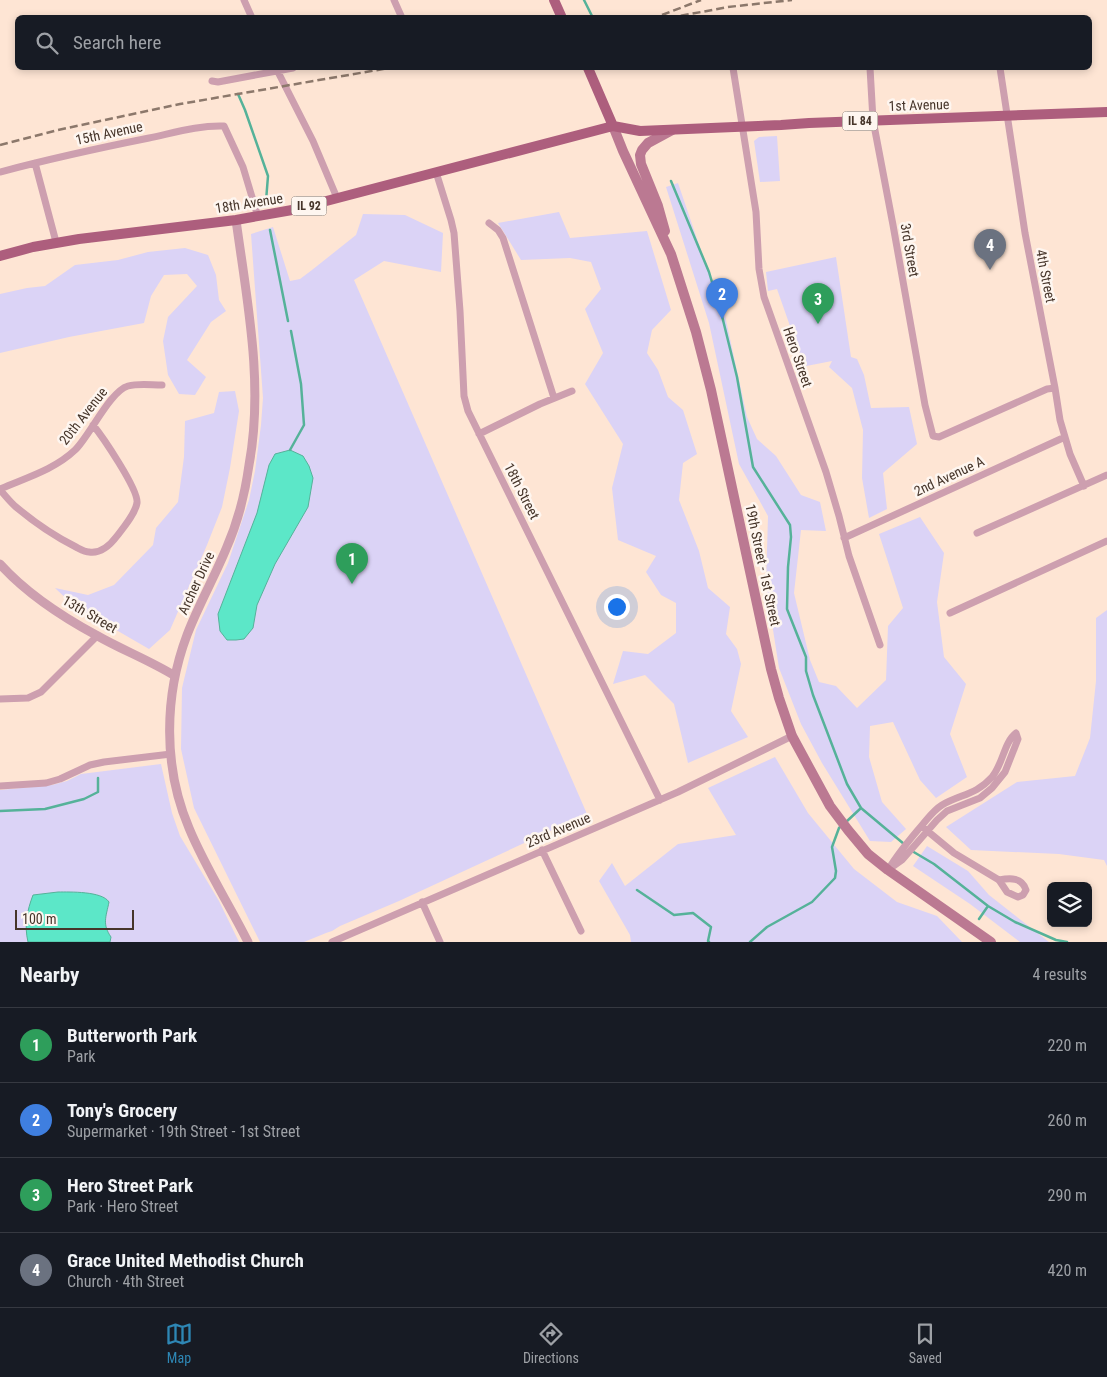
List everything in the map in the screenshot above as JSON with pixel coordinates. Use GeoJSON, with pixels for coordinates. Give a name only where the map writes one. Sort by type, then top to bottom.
{"type":"FeatureCollection","features":[{"type":"Feature","properties":{"kind":"main road"},"geometry":{"type":"LineString","coordinates":[[554,0],[559,15]]}},
{"type":"Feature","properties":{"kind":"main road"},"geometry":{"type":"LineString","coordinates":[[589,70],[613,126]]}},
{"type":"Feature","properties":{"kind":"main road","name":"1st Avenue"},"geometry":{"type":"LineString","coordinates":[[613,126],[640,130],[673,130],[873,120],[1107,112]]}},
{"type":"Feature","properties":{"kind":"main road","name":"18th Avenue"},"geometry":{"type":"LineString","coordinates":[[0,256],[56,242],[236,220],[292,210],[613,126]]}},
{"type":"Feature","properties":{"kind":"main road","name":"19th Street - 1st Street"},"geometry":{"type":"LineString","coordinates":[[613,126],[671,254],[696,332],[711,390],[771,669],[792,736],[830,806],[868,854],[991,942]]}},
{"type":"Feature","properties":{"kind":"main road"},"geometry":{"type":"LineString","coordinates":[[671,254],[658,206],[640,159],[642,150],[648,143],[673,130]]}},
{"type":"Feature","properties":{"kind":"street"},"geometry":{"type":"LineString","coordinates":[[244,0],[251,15]]}},
{"type":"Feature","properties":{"kind":"street"},"geometry":{"type":"LineString","coordinates":[[394,0],[401,15]]}},
{"type":"Feature","properties":{"kind":"street"},"geometry":{"type":"LineString","coordinates":[[212,81],[218,82],[272,70]]}},
{"type":"Feature","properties":{"kind":"street"},"geometry":{"type":"LineString","coordinates":[[278,70],[313,140],[337,198]]}},
{"type":"Feature","properties":{"kind":"street","name":"Hero Street"},"geometry":{"type":"LineString","coordinates":[[733,70],[756,212],[759,269],[764,297],[826,472],[844,538],[880,645]]}},
{"type":"Feature","properties":{"kind":"street","name":"3rd Street"},"geometry":{"type":"LineString","coordinates":[[870,70],[873,120],[925,405],[933,436],[939,437],[1047,389],[1055,388]]}},
{"type":"Feature","properties":{"kind":"street","name":"4th Street"},"geometry":{"type":"LineString","coordinates":[[1000,70],[1025,233],[1060,420],[1084,486]]}},
{"type":"Feature","properties":{"kind":"street","name":"15th Avenue"},"geometry":{"type":"LineString","coordinates":[[0,172],[80,152],[179,131],[224,126],[243,167],[258,217]]}},
{"type":"Feature","properties":{"kind":"street"},"geometry":{"type":"LineString","coordinates":[[35,163],[56,242]]}},
{"type":"Feature","properties":{"kind":"street","name":"18th Street"},"geometry":{"type":"LineString","coordinates":[[436,172],[454,233],[464,396],[468,411],[660,800]]}},
{"type":"Feature","properties":{"kind":"street","name":"Archer Drive"},"geometry":{"type":"LineString","coordinates":[[236,220],[256,384],[254,432],[250,465],[234,530],[187,635],[175,676],[171,699],[170,740],[176,788],[188,827],[248,942]]}},
{"type":"Feature","properties":{"kind":"street"},"geometry":{"type":"LineString","coordinates":[[490,223],[503,238],[554,398]]}},
{"type":"Feature","properties":{"kind":"street","name":"20th Avenue"},"geometry":{"type":"LineString","coordinates":[[0,490],[52,467],[66,458],[85,439],[93,425],[122,389],[134,385],[162,385]]}},
{"type":"Feature","properties":{"kind":"street"},"geometry":{"type":"LineString","coordinates":[[479,434],[572,391]]}},
{"type":"Feature","properties":{"kind":"street"},"geometry":{"type":"LineString","coordinates":[[0,490],[14,506],[58,538],[87,552],[94,553],[107,546],[122,530],[134,510],[137,501],[136,492],[102,435],[93,425]]}},
{"type":"Feature","properties":{"kind":"street","name":"2nd Avenue A"},"geometry":{"type":"LineString","coordinates":[[844,538],[1065,437]]}},
{"type":"Feature","properties":{"kind":"street"},"geometry":{"type":"LineString","coordinates":[[977,533],[1107,476]]}},
{"type":"Feature","properties":{"kind":"street"},"geometry":{"type":"LineString","coordinates":[[950,613],[1107,541]]}},
{"type":"Feature","properties":{"kind":"street","name":"13th Street"},"geometry":{"type":"LineString","coordinates":[[0,564],[29,592],[66,618],[175,676]]}},
{"type":"Feature","properties":{"kind":"street"},"geometry":{"type":"LineString","coordinates":[[0,699],[28,698],[41,692],[97,636]]}},
{"type":"Feature","properties":{"kind":"street"},"geometry":{"type":"LineString","coordinates":[[1016,734],[1018,739],[1005,772],[992,788],[980,798],[948,811],[937,820],[902,860],[888,870],[898,853],[936,809],[974,792],[986,783],[999,767],[1010,737],[1016,734]]}},
{"type":"Feature","properties":{"kind":"street","name":"23rd Avenue"},"geometry":{"type":"LineString","coordinates":[[332,942],[660,800],[792,736]]}},
{"type":"Feature","properties":{"kind":"street"},"geometry":{"type":"LineString","coordinates":[[0,786],[46,783],[60,779],[90,765],[171,754]]}},
{"type":"Feature","properties":{"kind":"street"},"geometry":{"type":"LineString","coordinates":[[921,826],[954,854],[999,880]]}},
{"type":"Feature","properties":{"kind":"street"},"geometry":{"type":"LineString","coordinates":[[542,850],[581,931]]}},
{"type":"Feature","properties":{"kind":"street"},"geometry":{"type":"LineString","coordinates":[[422,902],[440,942]]}},
{"type":"Feature","properties":{"kind":"shaded area"},"geometry":{"type":"Polygon","coordinates":[[[777,136],[780,181],[760,182],[754,141],[759,137],[777,136]]]}},
{"type":"Feature","properties":{"kind":"shaded area"},"geometry":{"type":"Polygon","coordinates":[[[678,183],[708,271],[724,311],[747,417],[757,439],[776,456],[801,495],[820,502],[826,531],[801,530],[794,593],[810,660],[819,682],[836,686],[857,708],[886,680],[888,626],[903,608],[879,534],[920,517],[944,553],[937,602],[944,657],[966,684],[950,734],[967,777],[936,798],[920,780],[893,722],[870,726],[869,757],[882,802],[906,829],[891,842],[870,841],[822,763],[801,724],[779,668],[766,585],[768,516],[739,464],[709,323],[666,187],[678,183]]]}},
{"type":"Feature","properties":{"kind":"shaded area"},"geometry":{"type":"Polygon","coordinates":[[[559,212],[570,238],[647,231],[671,310],[652,330],[647,353],[658,370],[668,397],[683,410],[697,454],[683,463],[679,500],[699,551],[708,588],[730,607],[726,634],[737,649],[741,664],[731,711],[748,737],[688,763],[674,704],[645,675],[613,684],[623,651],[648,654],[676,633],[676,603],[661,595],[646,572],[656,556],[618,540],[612,488],[623,444],[585,384],[603,353],[585,309],[601,289],[591,262],[570,258],[521,260],[498,223],[559,212]]]}},
{"type":"Feature","properties":{"kind":"shaded area"},"geometry":{"type":"Polygon","coordinates":[[[363,214],[405,215],[443,233],[441,272],[384,261],[354,280],[587,814],[399,901],[304,942],[260,942],[194,808],[181,749],[182,688],[196,630],[228,563],[249,500],[255,471],[263,398],[251,234],[273,227],[290,281],[300,279],[356,235],[363,214]]]}},
{"type":"Feature","properties":{"kind":"shaded area"},"geometry":{"type":"Polygon","coordinates":[[[185,248],[208,255],[216,275],[219,300],[226,311],[211,322],[187,360],[206,377],[195,395],[179,394],[168,375],[163,341],[168,317],[197,286],[187,274],[164,275],[151,296],[144,323],[69,337],[0,353],[0,294],[45,286],[75,265],[118,260],[148,252],[185,248]]]}},
{"type":"Feature","properties":{"kind":"shaded area"},"geometry":{"type":"Polygon","coordinates":[[[836,257],[851,357],[857,359],[864,375],[871,408],[909,407],[917,444],[883,473],[887,509],[869,518],[862,478],[863,430],[852,388],[829,367],[832,361],[796,368],[803,363],[777,289],[768,291],[766,272],[836,257]]]}},
{"type":"Feature","properties":{"kind":"shaded area"},"geometry":{"type":"Polygon","coordinates":[[[235,391],[239,411],[222,507],[170,630],[149,649],[73,605],[55,588],[88,595],[114,585],[153,545],[156,528],[178,502],[184,457],[185,421],[214,413],[219,392],[235,391]]]}},
{"type":"Feature","properties":{"kind":"shaded area"},"geometry":{"type":"Polygon","coordinates":[[[1107,610],[1107,866],[1104,860],[1059,854],[971,850],[946,827],[1017,782],[1075,776],[1090,738],[1096,681],[1096,618],[1107,610]]]}},
{"type":"Feature","properties":{"kind":"shaded area"},"geometry":{"type":"Polygon","coordinates":[[[775,757],[808,813],[854,869],[897,902],[937,916],[962,942],[631,942],[630,935],[599,881],[612,863],[625,886],[678,844],[736,835],[708,788],[775,757]]]}},
{"type":"Feature","properties":{"kind":"shaded area"},"geometry":{"type":"Polygon","coordinates":[[[161,764],[172,813],[180,836],[219,901],[239,942],[0,942],[0,790],[52,785],[67,781],[81,774],[161,764]]]}},
{"type":"Feature","properties":{"kind":"shaded area"},"geometry":{"type":"Polygon","coordinates":[[[927,846],[968,871],[989,895],[1049,942],[1020,942],[970,904],[913,866],[927,846]]]}},
{"type":"Feature","properties":{"kind":"water"},"geometry":{"type":"Polygon","coordinates":[[[290,450],[303,456],[313,478],[308,507],[275,564],[257,605],[253,628],[244,639],[227,640],[220,631],[218,614],[257,513],[269,465],[275,454],[290,450]]]}},
{"type":"Feature","properties":{"kind":"water"},"geometry":{"type":"Polygon","coordinates":[[[58,892],[93,894],[105,898],[109,902],[105,920],[106,928],[111,937],[110,942],[28,942],[27,918],[33,895],[58,892]]]}},
{"type":"Feature","properties":{"kind":"waterway"},"geometry":{"type":"LineString","coordinates":[[584,0],[592,15]]}},
{"type":"Feature","properties":{"kind":"waterway"},"geometry":{"type":"LineString","coordinates":[[238,94],[268,176],[266,201]]}},
{"type":"Feature","properties":{"kind":"waterway"},"geometry":{"type":"LineString","coordinates":[[671,181],[709,272],[722,316],[737,377],[753,467],[790,525],[787,609],[806,657],[806,671],[813,695],[847,784],[861,808],[904,844]]}},
{"type":"Feature","properties":{"kind":"waterway"},"geometry":{"type":"LineString","coordinates":[[270,230],[288,321]]}},
{"type":"Feature","properties":{"kind":"waterway"},"geometry":{"type":"LineString","coordinates":[[290,450],[304,425],[301,384],[291,331]]}},
{"type":"Feature","properties":{"kind":"waterway"},"geometry":{"type":"LineString","coordinates":[[0,811],[45,809],[84,799],[98,792],[98,778]]}},
{"type":"Feature","properties":{"kind":"waterway"},"geometry":{"type":"LineString","coordinates":[[846,822],[861,808]]}},
{"type":"Feature","properties":{"kind":"waterway"},"geometry":{"type":"LineString","coordinates":[[750,942],[767,927],[812,902],[835,878],[836,871],[832,847],[842,825]]}},
{"type":"Feature","properties":{"kind":"waterway"},"geometry":{"type":"LineString","coordinates":[[912,851],[934,864],[988,906],[1015,922],[1056,940],[1067,942]]}},
{"type":"Feature","properties":{"kind":"waterway"},"geometry":{"type":"LineString","coordinates":[[637,890],[674,915],[693,913],[711,927],[709,942]]}},
{"type":"Feature","properties":{"kind":"waterway"},"geometry":{"type":"LineString","coordinates":[[979,919],[988,906]]}},
{"type":"Feature","properties":{"kind":"railway"},"geometry":{"type":"LineString","coordinates":[[662,15],[701,0]]}},
{"type":"Feature","properties":{"kind":"railway"},"geometry":{"type":"LineString","coordinates":[[685,15],[728,7],[792,0]]}},
{"type":"Feature","properties":{"kind":"railway"},"geometry":{"type":"LineString","coordinates":[[0,145],[58,130],[180,104],[377,70]]}},
{"type":"Feature","properties":{"kind":"place","name":"Grace United Methodist Church"},"geometry":{"type":"Point","coordinates":[990,270]}},
{"type":"Feature","properties":{"kind":"place","name":"Tony's Grocery"},"geometry":{"type":"Point","coordinates":[722,319]}},
{"type":"Feature","properties":{"kind":"place","name":"Hero Street Park"},"geometry":{"type":"Point","coordinates":[818,324]}},
{"type":"Feature","properties":{"kind":"place","name":"Butterworth Park"},"geometry":{"type":"Point","coordinates":[352,584]}}]}
